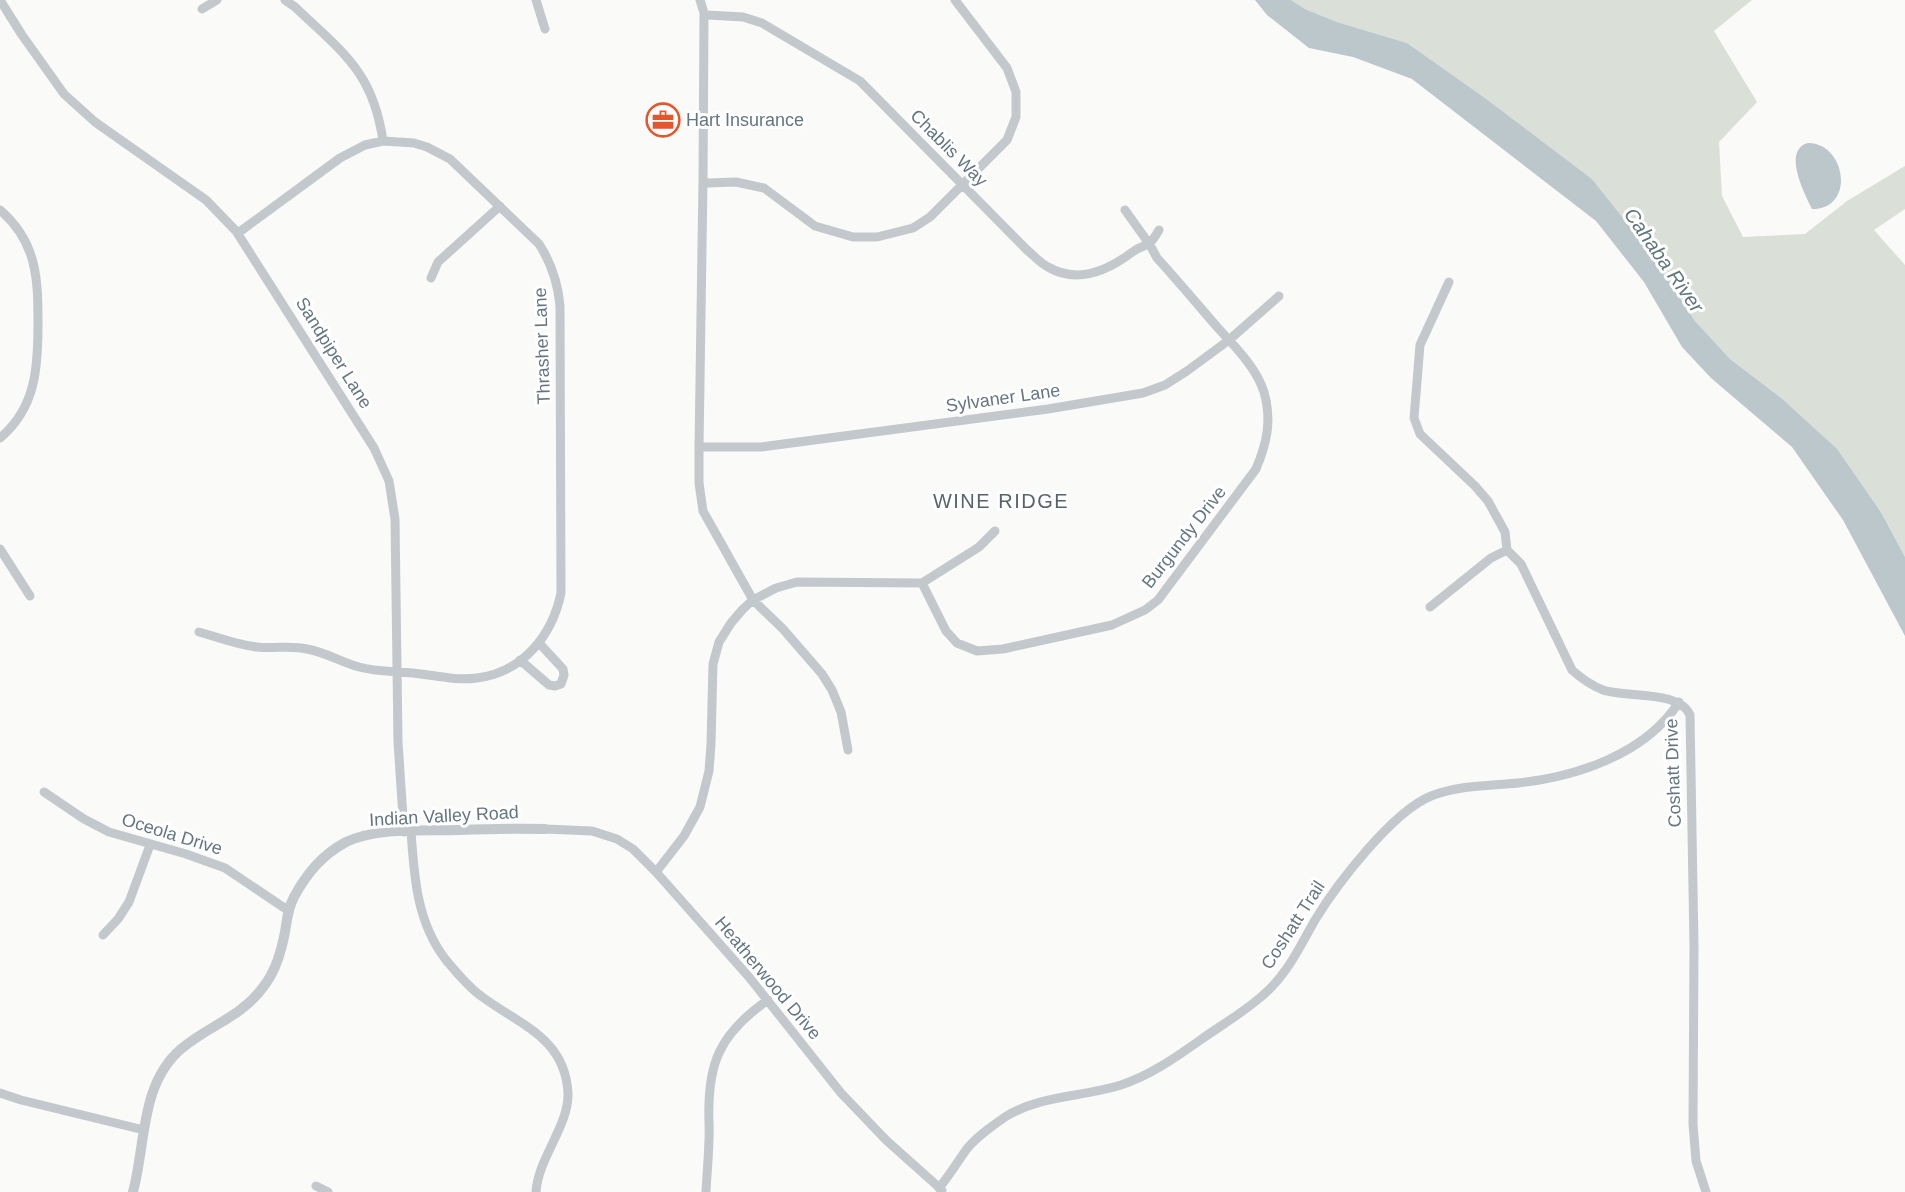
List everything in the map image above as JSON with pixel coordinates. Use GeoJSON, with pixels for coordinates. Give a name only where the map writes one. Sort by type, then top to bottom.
{"type":"FeatureCollection","features":[{"type":"Feature","properties":{"kind":"street","name":"Sandpiper Lane"},"geometry":{"type":"LineString","coordinates":[[0,0],[21,35],[64,94],[95,122],[206,200],[238,233],[345,401],[384,467],[393,496],[395,519],[400,787],[415,887],[423,918],[446,959],[478,994],[548,1041],[565,1071],[568,1093],[565,1111],[538,1175],[536,1192]]}},
{"type":"Feature","properties":{"kind":"street"},"geometry":{"type":"LineString","coordinates":[[202,9],[218,0]]}},
{"type":"Feature","properties":{"kind":"street"},"geometry":{"type":"LineString","coordinates":[[285,0],[348,58],[359,72],[373,97],[383,141]]}},
{"type":"Feature","properties":{"kind":"street"},"geometry":{"type":"LineString","coordinates":[[536,0],[545,29]]}},
{"type":"Feature","properties":{"kind":"street"},"geometry":{"type":"LineString","coordinates":[[700,0],[704,13],[704,181],[699,447],[699,483],[703,511],[753,600],[783,628],[822,674],[832,690],[841,712],[848,750]]}},
{"type":"Feature","properties":{"kind":"street"},"geometry":{"type":"LineString","coordinates":[[704,181],[708,183],[736,182],[764,188],[815,226],[853,237],[878,237],[913,228],[930,217],[1007,140],[1016,117],[1016,92],[1007,68],[955,0]]}},
{"type":"Feature","properties":{"kind":"street","name":"Chablis Way"},"geometry":{"type":"LineString","coordinates":[[704,13],[743,17],[762,23],[860,81],[1026,249],[1048,267],[1071,275],[1093,274],[1118,264],[1134,251],[1150,245]]}},
{"type":"Feature","properties":{"kind":"street","name":"Thrasher Lane"},"geometry":{"type":"LineString","coordinates":[[200,632],[249,646],[307,649],[360,668],[412,672],[450,679],[476,679],[503,670],[540,644],[553,619],[561,593],[559,297],[556,280],[547,256],[539,244],[462,168],[440,152],[414,143],[383,141],[365,145],[340,158],[238,233]]}},
{"type":"Feature","properties":{"kind":"street"},"geometry":{"type":"LineString","coordinates":[[431,278],[438,262],[500,206]]}},
{"type":"Feature","properties":{"kind":"street"},"geometry":{"type":"LineString","coordinates":[[0,210],[14,223],[29,249],[37,278],[38,294],[38,357],[32,391],[16,421],[0,438]]}},
{"type":"Feature","properties":{"kind":"street","name":"Burgundy Drive"},"geometry":{"type":"LineString","coordinates":[[922,583],[946,631],[957,642],[977,651],[1003,649],[1112,625],[1145,610],[1158,600],[1256,469],[1266,445],[1268,430],[1265,395],[1261,386],[1249,364],[1157,258],[1125,210]]}},
{"type":"Feature","properties":{"kind":"street"},"geometry":{"type":"LineString","coordinates":[[1150,245],[1159,230]]}},
{"type":"Feature","properties":{"kind":"street","name":"Coshatt Drive"},"geometry":{"type":"LineString","coordinates":[[1449,282],[1420,345],[1414,418],[1420,434],[1488,501],[1505,532],[1507,550],[1521,564],[1572,670],[1585,682],[1605,691],[1658,697],[1679,702],[1689,711],[1692,723],[1693,1124],[1696,1161],[1706,1192]]}},
{"type":"Feature","properties":{"kind":"street","name":"Sylvaner Lane"},"geometry":{"type":"LineString","coordinates":[[699,447],[761,447],[1048,409],[1143,393],[1165,385],[1187,371],[1228,340],[1279,296]]}},
{"type":"Feature","properties":{"kind":"street"},"geometry":{"type":"LineString","coordinates":[[656,872],[680,843],[700,807],[709,771],[713,664],[719,642],[730,623],[753,600],[776,588],[797,582],[922,583],[979,547],[995,531]]}},
{"type":"Feature","properties":{"kind":"street"},"geometry":{"type":"LineString","coordinates":[[0,549],[30,596]]}},
{"type":"Feature","properties":{"kind":"street"},"geometry":{"type":"LineString","coordinates":[[1430,607],[1491,558],[1507,550]]}},
{"type":"Feature","properties":{"kind":"street"},"geometry":{"type":"LineString","coordinates":[[520,660],[552,686],[561,684],[563,669],[540,644]]}},
{"type":"Feature","properties":{"kind":"street","name":"Coshatt Trail"},"geometry":{"type":"LineString","coordinates":[[942,1190],[967,1150],[978,1138],[1005,1117],[1031,1105],[1105,1089],[1135,1079],[1176,1056],[1237,1016],[1263,995],[1287,970],[1316,918],[1343,880],[1386,828],[1414,804],[1452,788],[1535,780],[1573,772],[1606,760],[1657,730],[1679,702]]}},
{"type":"Feature","properties":{"kind":"street","name":"Oceola Drive"},"geometry":{"type":"LineString","coordinates":[[44,792],[97,826],[225,868],[288,910]]}},
{"type":"Feature","properties":{"kind":"street","name":"Heatherwood Drive"},"geometry":{"type":"LineString","coordinates":[[545,829],[592,831],[617,838],[633,849],[656,872],[768,1000],[841,1093],[862,1116],[942,1190]]}},
{"type":"Feature","properties":{"kind":"street","name":"Indian Valley Road"},"geometry":{"type":"LineString","coordinates":[[133,1192],[153,1092],[166,1065],[182,1048],[246,1007],[272,974],[280,952],[288,910],[311,869],[348,841],[382,832],[545,829]]}},
{"type":"Feature","properties":{"kind":"street"},"geometry":{"type":"LineString","coordinates":[[103,935],[118,919],[129,902],[150,845]]}},
{"type":"Feature","properties":{"kind":"street"},"geometry":{"type":"LineString","coordinates":[[706,1192],[708,1114],[712,1070],[720,1050],[737,1026],[768,1000]]}},
{"type":"Feature","properties":{"kind":"street"},"geometry":{"type":"LineString","coordinates":[[0,1092],[21,1100],[144,1130]]}},
{"type":"Feature","properties":{"kind":"street"},"geometry":{"type":"LineString","coordinates":[[316,1186],[328,1192]]}},
{"type":"Feature","properties":{"kind":"shaded area"},"geometry":{"type":"Polygon","coordinates":[[[1255,0],[1291,0],[1305,9],[1337,22],[1407,43],[1485,98],[1592,179],[1651,253],[1695,321],[1730,359],[1780,397],[1837,449],[1882,514],[1905,557],[1905,636],[1843,520],[1792,447],[1711,378],[1682,347],[1644,282],[1596,221],[1412,79],[1353,57],[1309,48],[1267,15],[1255,0]]]}},
{"type":"Feature","properties":{"kind":"shaded area"},"geometry":{"type":"Polygon","coordinates":[[[1291,0],[1752,0],[1714,31],[1757,102],[1719,142],[1722,196],[1743,237],[1805,234],[1847,201],[1905,166],[1905,209],[1874,230],[1905,265],[1905,557],[1882,514],[1780,397],[1730,359],[1695,321],[1651,253],[1592,179],[1485,98],[1407,43],[1337,22],[1305,9],[1291,0]]]}},
{"type":"Feature","properties":{"kind":"shaded area"},"geometry":{"type":"Polygon","coordinates":[[[1808,143],[1821,146],[1831,153],[1838,164],[1841,176],[1840,188],[1835,199],[1826,206],[1812,209],[1800,183],[1796,163],[1800,147],[1808,143]]]}},
{"type":"Feature","properties":{"kind":"place","name":"Hart Insurance"},"geometry":{"type":"Point","coordinates":[663,120]}},
{"type":"Feature","properties":{"kind":"district","name":"WINE RIDGE"},"geometry":{"type":"Point","coordinates":[1001,501]}},
{"type":"Feature","properties":{"kind":"water label","name":"Cahaba River"},"geometry":{"type":"Point","coordinates":[1664,260]}}]}
